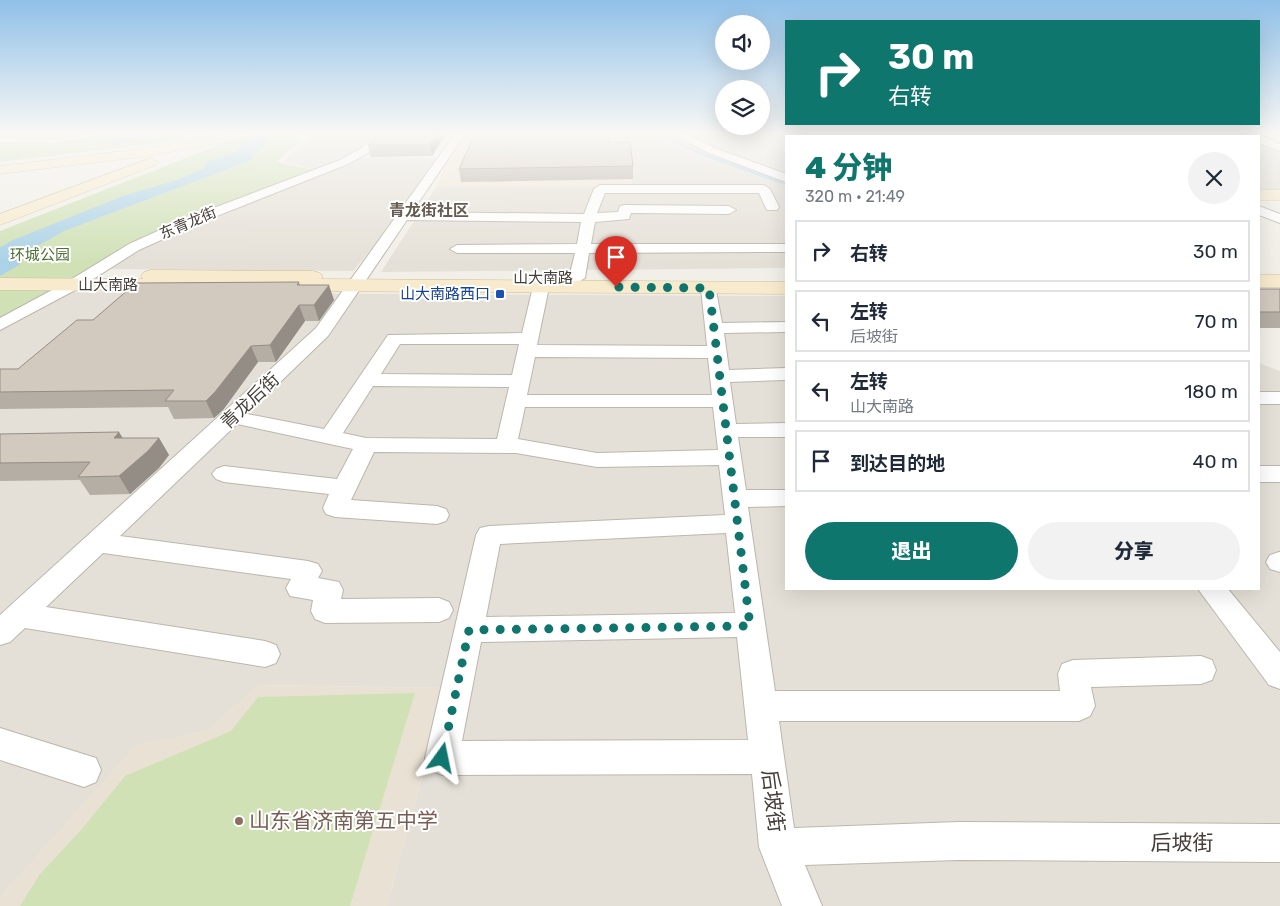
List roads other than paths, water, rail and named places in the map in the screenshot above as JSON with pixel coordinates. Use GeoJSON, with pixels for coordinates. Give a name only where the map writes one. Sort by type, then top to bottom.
{"type":"FeatureCollection","features":[{"type":"Feature","properties":{"kind":"main road"},"geometry":{"type":"LineString","coordinates":[[0,220],[108,176]]}},
{"type":"Feature","properties":{"kind":"main road"},"geometry":{"type":"LineString","coordinates":[[1260,195],[1280,195]]}},
{"type":"Feature","properties":{"kind":"main road","name":"山大南路"},"geometry":{"type":"LineString","coordinates":[[0,276],[77,280],[785,279]]}},
{"type":"Feature","properties":{"kind":"main road","name":"山大南路"},"geometry":{"type":"LineString","coordinates":[[0,284],[77,280]]}},
{"type":"Feature","properties":{"kind":"main road","name":"山大南路"},"geometry":{"type":"LineString","coordinates":[[358,281],[541,287],[785,288]]}},
{"type":"Feature","properties":{"kind":"main road"},"geometry":{"type":"LineString","coordinates":[[1260,281],[1280,281]]}},
{"type":"Feature","properties":{"kind":"main road"},"geometry":{"type":"LineString","coordinates":[[1260,290],[1280,290]]}},
{"type":"Feature","properties":{"kind":"street","name":"东青龙街"},"geometry":{"type":"LineString","coordinates":[[0,325],[134,247],[187,223],[307,176]]}},
{"type":"Feature","properties":{"kind":"street","name":"青龙后街"},"geometry":{"type":"LineString","coordinates":[[10,624],[95,542],[233,417],[322,332],[430,176]]}},
{"type":"Feature","properties":{"kind":"street"},"geometry":{"type":"LineString","coordinates":[[577,278],[589,218],[600,189],[764,189],[772,207]]}},
{"type":"Feature","properties":{"kind":"street"},"geometry":{"type":"LineString","coordinates":[[402,216],[589,218],[624,216],[625,209],[730,210]]}},
{"type":"Feature","properties":{"kind":"street"},"geometry":{"type":"LineString","coordinates":[[1260,210],[1280,219]]}},
{"type":"Feature","properties":{"kind":"street"},"geometry":{"type":"LineString","coordinates":[[457,249],[785,248]]}},
{"type":"Feature","properties":{"kind":"street"},"geometry":{"type":"LineString","coordinates":[[506,446],[541,287]]}},
{"type":"Feature","properties":{"kind":"street","name":"后坡街"},"geometry":{"type":"LineString","coordinates":[[709,288],[732,512],[761,706],[778,847],[958,841],[1280,843]]}},
{"type":"Feature","properties":{"kind":"street"},"geometry":{"type":"LineString","coordinates":[[368,380],[518,391],[721,391],[785,328]]}},
{"type":"Feature","properties":{"kind":"street"},"geometry":{"type":"LineString","coordinates":[[330,437],[394,339],[529,345],[721,391],[785,429]]}},
{"type":"Feature","properties":{"kind":"street"},"geometry":{"type":"LineString","coordinates":[[233,417],[366,445],[506,446],[597,460],[721,391],[785,374]]}},
{"type":"Feature","properties":{"kind":"street"},"geometry":{"type":"LineString","coordinates":[[1260,398],[1280,398]]}},
{"type":"Feature","properties":{"kind":"street"},"geometry":{"type":"LineString","coordinates":[[366,445],[334,508],[438,516]]}},
{"type":"Feature","properties":{"kind":"street"},"geometry":{"type":"LineString","coordinates":[[224,474],[344,488]]}},
{"type":"Feature","properties":{"kind":"street"},"geometry":{"type":"LineString","coordinates":[[1260,474],[1280,474]]}},
{"type":"Feature","properties":{"kind":"street"},"geometry":{"type":"LineString","coordinates":[[767,757],[442,758],[489,535],[732,512],[785,498]]}},
{"type":"Feature","properties":{"kind":"street"},"geometry":{"type":"LineString","coordinates":[[95,542],[308,571],[300,588],[329,590],[325,612],[439,610]]}},
{"type":"Feature","properties":{"kind":"street"},"geometry":{"type":"LineString","coordinates":[[1213,590],[1280,675]]}},
{"type":"Feature","properties":{"kind":"street"},"geometry":{"type":"LineString","coordinates":[[10,624],[265,654]]}},
{"type":"Feature","properties":{"kind":"street"},"geometry":{"type":"LineString","coordinates":[[469,630],[750,626]]}},
{"type":"Feature","properties":{"kind":"street"},"geometry":{"type":"LineString","coordinates":[[761,706],[1079,706],[1073,674],[1201,670]]}},
{"type":"Feature","properties":{"kind":"street"},"geometry":{"type":"LineString","coordinates":[[0,744],[84,770]]}},
{"type":"Feature","properties":{"kind":"street"},"geometry":{"type":"LineString","coordinates":[[778,847],[802,906]]}},
{"type":"Feature","properties":{"kind":"water"},"geometry":{"type":"Polygon","coordinates":[[[186,176],[208,176],[64,231],[20,256],[19,265],[0,276],[0,247],[123,196],[186,176]]]}},
{"type":"Feature","properties":{"kind":"waterway"},"geometry":{"type":"LineString","coordinates":[[764,176],[785,184]]}},
{"type":"Feature","properties":{"kind":"place","name":"山大南路西口"},"geometry":{"type":"Point","coordinates":[500,294]}},
{"type":"Feature","properties":{"kind":"place","name":"山东省济南第五中学"},"geometry":{"type":"Point","coordinates":[239,821]}},
{"type":"Feature","properties":{"kind":"district","name":"青龙街社区"},"geometry":{"type":"Point","coordinates":[429,210]}},
{"type":"Feature","properties":{"kind":"park label","name":"环城公园"},"geometry":{"type":"Point","coordinates":[40,255]}}]}
